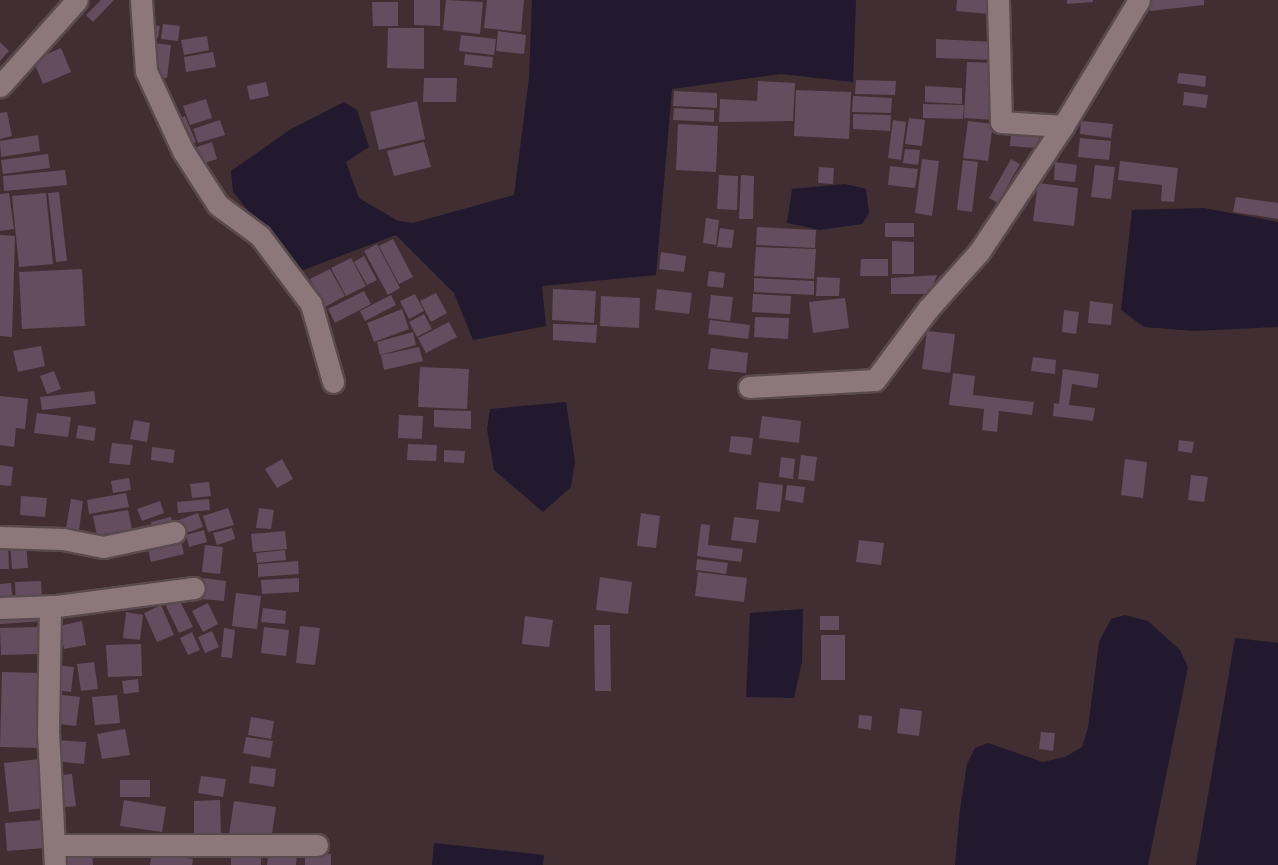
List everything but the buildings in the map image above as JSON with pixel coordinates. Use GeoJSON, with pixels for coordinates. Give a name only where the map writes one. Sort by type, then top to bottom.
{"type":"FeatureCollection","features":[{"type":"Feature","properties":{"kind":"street"},"geometry":{"type":"LineString","coordinates":[[0,86],[77,0]]}},
{"type":"Feature","properties":{"kind":"street"},"geometry":{"type":"LineString","coordinates":[[141,0],[146,71],[183,151],[218,205],[260,236],[311,304],[333,382]]}},
{"type":"Feature","properties":{"kind":"street"},"geometry":{"type":"LineString","coordinates":[[998,0],[1001,122],[1063,126]]}},
{"type":"Feature","properties":{"kind":"street"},"geometry":{"type":"LineString","coordinates":[[749,387],[875,380],[928,309],[979,252],[1063,126],[1139,0]]}},
{"type":"Feature","properties":{"kind":"street"},"geometry":{"type":"LineString","coordinates":[[0,537],[63,539],[103,547],[174,532]]}},
{"type":"Feature","properties":{"kind":"street"},"geometry":{"type":"LineString","coordinates":[[0,608],[50,606],[194,588]]}},
{"type":"Feature","properties":{"kind":"street"},"geometry":{"type":"LineString","coordinates":[[50,606],[48,732],[55,855],[317,845]]}},
{"type":"Feature","properties":{"kind":"shaded area"},"geometry":{"type":"Polygon","coordinates":[[[532,0],[856,0],[853,82],[781,74],[672,89],[656,275],[542,286],[546,326],[473,340],[454,293],[396,235],[298,272],[233,192],[231,171],[291,129],[344,102],[357,110],[369,147],[346,162],[359,198],[398,221],[413,223],[514,195],[529,78],[532,0]]]}},
{"type":"Feature","properties":{"kind":"shaded area"},"geometry":{"type":"Polygon","coordinates":[[[845,184],[866,189],[869,213],[862,224],[820,230],[787,223],[792,189],[845,184]]]}},
{"type":"Feature","properties":{"kind":"shaded area"},"geometry":{"type":"Polygon","coordinates":[[[1204,208],[1278,222],[1278,327],[1194,331],[1144,327],[1121,310],[1132,210],[1204,208]]]}},
{"type":"Feature","properties":{"kind":"shaded area"},"geometry":{"type":"Polygon","coordinates":[[[566,402],[575,462],[571,487],[543,512],[494,470],[487,429],[490,409],[566,402]]]}},
{"type":"Feature","properties":{"kind":"shaded area"},"geometry":{"type":"Polygon","coordinates":[[[803,609],[802,662],[794,698],[746,697],[750,613],[803,609]]]}},
{"type":"Feature","properties":{"kind":"shaded area"},"geometry":{"type":"Polygon","coordinates":[[[1125,615],[1148,621],[1180,650],[1188,667],[1148,865],[955,865],[967,764],[975,748],[988,743],[1043,762],[1065,757],[1082,747],[1088,728],[1099,642],[1111,619],[1125,615]]]}},
{"type":"Feature","properties":{"kind":"shaded area"},"geometry":{"type":"Polygon","coordinates":[[[1235,638],[1278,643],[1278,865],[1196,865],[1235,638]]]}},
{"type":"Feature","properties":{"kind":"shaded area"},"geometry":{"type":"Polygon","coordinates":[[[434,843],[544,855],[543,865],[432,865],[434,843]]]}}]}
